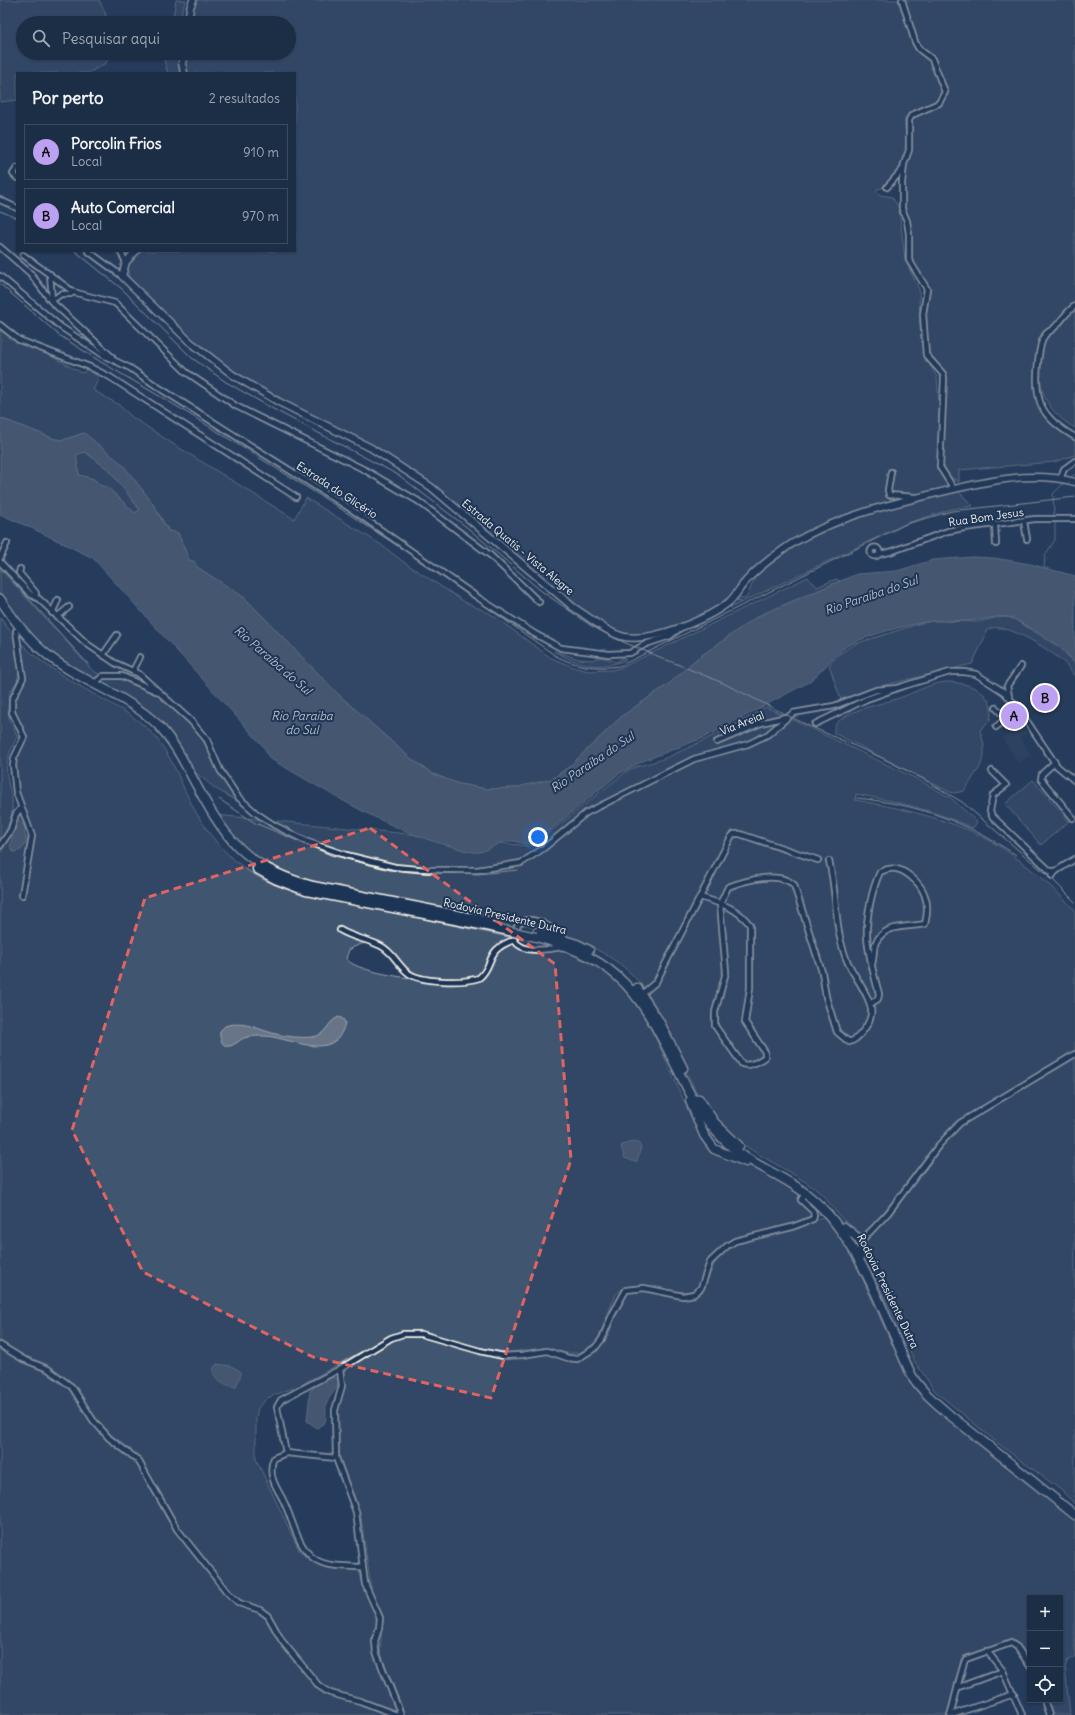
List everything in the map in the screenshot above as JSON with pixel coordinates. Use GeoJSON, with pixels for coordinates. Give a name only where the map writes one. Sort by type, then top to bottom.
{"type":"FeatureCollection","features":[{"type":"Feature","properties":{"kind":"highway","name":"Rodovia Presidente Dutra"},"geometry":{"type":"LineString","coordinates":[[0,599],[18,625],[45,653],[136,707],[166,733],[223,831],[240,849],[265,867],[292,880],[313,886],[492,925]]}},
{"type":"Feature","properties":{"kind":"highway","name":"Rodovia Presidente Dutra"},"geometry":{"type":"LineString","coordinates":[[0,608],[16,631],[36,653],[50,663],[129,708],[157,731],[167,743],[214,827],[236,852],[260,871],[275,879],[306,891],[537,934],[569,944],[608,961],[642,994],[659,1021],[694,1092],[715,1123],[753,1157],[813,1194],[823,1202],[844,1227],[861,1255],[911,1362],[929,1389],[958,1416],[1062,1497],[1075,1509]]}},
{"type":"Feature","properties":{"kind":"highway","name":"Rodovia Presidente Dutra"},"geometry":{"type":"LineString","coordinates":[[569,944],[611,970],[638,997],[649,1014],[684,1083],[705,1119],[723,1140],[736,1151],[805,1193],[834,1221],[857,1257],[908,1367],[920,1386],[932,1400],[1075,1515]]}},
{"type":"Feature","properties":{"kind":"highway"},"geometry":{"type":"LineString","coordinates":[[684,1083],[694,1115],[704,1135],[714,1149],[768,1170]]}},
{"type":"Feature","properties":{"kind":"highway"},"geometry":{"type":"LineString","coordinates":[[844,1227],[865,1237],[861,1255]]}},
{"type":"Feature","properties":{"kind":"street"},"geometry":{"type":"LineString","coordinates":[[188,16],[193,0]]}},
{"type":"Feature","properties":{"kind":"street"},"geometry":{"type":"LineString","coordinates":[[902,0],[915,42],[919,49],[932,59],[945,92],[939,103],[912,115],[909,120],[909,150],[903,169],[902,208],[907,221],[909,234],[909,260],[927,289],[922,314],[926,355],[929,361],[940,370],[944,378],[940,466],[954,489]]}},
{"type":"Feature","properties":{"kind":"street"},"geometry":{"type":"LineString","coordinates":[[183,60],[184,72]]}},
{"type":"Feature","properties":{"kind":"street"},"geometry":{"type":"LineString","coordinates":[[886,187],[903,169]]}},
{"type":"Feature","properties":{"kind":"street"},"geometry":{"type":"LineString","coordinates":[[0,200],[16,208]]}},
{"type":"Feature","properties":{"kind":"street"},"geometry":{"type":"LineString","coordinates":[[0,247],[30,273],[52,300],[116,361]]}},
{"type":"Feature","properties":{"kind":"street"},"geometry":{"type":"LineString","coordinates":[[89,252],[122,276],[126,262],[135,252]]}},
{"type":"Feature","properties":{"kind":"street"},"geometry":{"type":"LineString","coordinates":[[121,252],[126,262]]}},
{"type":"Feature","properties":{"kind":"street"},"geometry":{"type":"LineString","coordinates":[[23,255],[73,292],[115,303],[186,372],[236,406],[365,470],[418,501],[490,555],[539,602]]}},
{"type":"Feature","properties":{"kind":"street"},"geometry":{"type":"LineString","coordinates":[[50,274],[52,300]]}},
{"type":"Feature","properties":{"kind":"street","name":"Estrada do Glicério"},"geometry":{"type":"LineString","coordinates":[[0,276],[61,327],[93,348],[130,368],[351,509],[486,603],[535,634],[561,648],[609,654],[630,653],[646,644],[670,636],[680,628]]}},
{"type":"Feature","properties":{"kind":"street","name":"Estrada Quatis - Vista Alegre"},"geometry":{"type":"LineString","coordinates":[[122,276],[189,340],[233,375],[279,402],[371,448],[409,471],[431,487],[573,607],[596,623],[616,633],[630,637],[655,636],[680,628],[730,602],[747,579],[776,554],[795,542],[844,519],[954,489],[994,481],[1062,478],[1074,481]]}},
{"type":"Feature","properties":{"kind":"street"},"geometry":{"type":"LineString","coordinates":[[52,300],[61,294],[73,292]]}},
{"type":"Feature","properties":{"kind":"street"},"geometry":{"type":"LineString","coordinates":[[1075,306],[1069,310],[1056,327],[1044,337],[1039,357],[1037,389],[1038,400],[1056,424],[1075,437]]}},
{"type":"Feature","properties":{"kind":"street"},"geometry":{"type":"LineString","coordinates":[[0,325],[19,340],[90,367],[110,377],[296,497]]}},
{"type":"Feature","properties":{"kind":"street"},"geometry":{"type":"LineString","coordinates":[[1062,478],[1064,469],[1075,461]]}},
{"type":"Feature","properties":{"kind":"street"},"geometry":{"type":"LineString","coordinates":[[891,472],[888,490],[889,495],[919,498]]}},
{"type":"Feature","properties":{"kind":"street","name":"Rua Bom Jesus"},"geometry":{"type":"LineString","coordinates":[[879,554],[890,552],[948,531],[1024,521],[1075,519]]}},
{"type":"Feature","properties":{"kind":"street"},"geometry":{"type":"LineString","coordinates":[[1024,521],[1026,539]]}},
{"type":"Feature","properties":{"kind":"street"},"geometry":{"type":"LineString","coordinates":[[995,525],[996,544]]}},
{"type":"Feature","properties":{"kind":"street"},"geometry":{"type":"LineString","coordinates":[[0,558],[7,543]]}},
{"type":"Feature","properties":{"kind":"street"},"geometry":{"type":"LineString","coordinates":[[0,562],[57,618],[87,644],[103,655],[132,671],[161,693],[191,721],[207,740],[220,770],[238,797],[274,825],[308,842],[346,855],[395,867],[427,870],[477,870],[521,863],[544,848],[586,813],[694,759],[748,744],[767,735],[786,717],[801,710],[834,706],[876,690],[897,688]]}},
{"type":"Feature","properties":{"kind":"street"},"geometry":{"type":"LineString","coordinates":[[20,569],[19,573],[36,593],[35,597]]}},
{"type":"Feature","properties":{"kind":"street"},"geometry":{"type":"LineString","coordinates":[[52,613],[58,600]]}},
{"type":"Feature","properties":{"kind":"street"},"geometry":{"type":"LineString","coordinates":[[57,618],[69,607]]}},
{"type":"Feature","properties":{"kind":"street"},"geometry":{"type":"LineString","coordinates":[[16,631],[24,674],[12,700],[12,712],[24,737],[14,758],[13,780],[21,808],[32,836],[22,895]]}},
{"type":"Feature","properties":{"kind":"street"},"geometry":{"type":"LineString","coordinates":[[103,655],[117,635]]}},
{"type":"Feature","properties":{"kind":"street"},"geometry":{"type":"LineString","coordinates":[[132,671],[140,657]]}},
{"type":"Feature","properties":{"kind":"street"},"geometry":{"type":"LineString","coordinates":[[1011,699],[1007,686],[1021,666]]}},
{"type":"Feature","properties":{"kind":"street"},"geometry":{"type":"LineString","coordinates":[[815,724],[867,699],[897,688],[950,672],[964,672],[986,679],[1011,699],[1055,762],[1075,781]]}},
{"type":"Feature","properties":{"kind":"street"},"geometry":{"type":"LineString","coordinates":[[95,684],[103,676],[122,676],[161,693]]}},
{"type":"Feature","properties":{"kind":"street"},"geometry":{"type":"LineString","coordinates":[[996,708],[1006,718]]}},
{"type":"Feature","properties":{"kind":"street"},"geometry":{"type":"LineString","coordinates":[[996,727],[1018,708]]}},
{"type":"Feature","properties":{"kind":"street","name":"Via Areial"},"geometry":{"type":"LineString","coordinates":[[717,742],[761,723],[786,717]]}},
{"type":"Feature","properties":{"kind":"street"},"geometry":{"type":"LineString","coordinates":[[1055,762],[1043,772],[1041,780],[1072,818]]}},
{"type":"Feature","properties":{"kind":"street"},"geometry":{"type":"LineString","coordinates":[[992,771],[1006,786],[993,795],[990,812],[992,816],[1050,871],[1056,871]]}},
{"type":"Feature","properties":{"kind":"street"},"geometry":{"type":"LineString","coordinates":[[0,846],[11,830],[16,814],[21,808]]}},
{"type":"Feature","properties":{"kind":"street"},"geometry":{"type":"LineString","coordinates":[[642,994],[656,982],[731,837],[734,834],[740,834],[818,860]]}},
{"type":"Feature","properties":{"kind":"street"},"geometry":{"type":"LineString","coordinates":[[1052,876],[1056,871],[1075,859]]}},
{"type":"Feature","properties":{"kind":"street"},"geometry":{"type":"LineString","coordinates":[[700,897],[720,904],[733,908],[750,925],[750,988],[745,1022],[765,1052],[765,1057],[757,1062],[746,1065],[742,1064],[715,1026],[715,1012],[726,972],[720,904],[728,887],[756,878],[788,879],[794,885],[822,972],[826,997],[837,1032],[849,1042],[854,1041],[866,1026],[871,1015],[870,1004],[847,961],[838,931],[835,915],[833,877],[829,861]]}},
{"type":"Feature","properties":{"kind":"street"},"geometry":{"type":"LineString","coordinates":[[870,1004],[878,999],[867,935],[874,886],[880,872],[889,868],[899,870],[915,880],[925,896],[927,917],[925,924],[898,927],[886,931],[876,943],[872,964]]}},
{"type":"Feature","properties":{"kind":"street"},"geometry":{"type":"LineString","coordinates":[[514,940],[517,925],[522,921],[531,919],[542,923],[569,944]]}},
{"type":"Feature","properties":{"kind":"street"},"geometry":{"type":"LineString","coordinates":[[340,930],[351,936],[385,949],[393,955],[407,972],[413,976],[439,980],[465,980],[479,978],[496,950],[504,944],[514,940]]}},
{"type":"Feature","properties":{"kind":"street"},"geometry":{"type":"LineString","coordinates":[[514,940],[519,945],[527,949],[569,944]]}},
{"type":"Feature","properties":{"kind":"street"},"geometry":{"type":"LineString","coordinates":[[865,1237],[888,1213],[945,1138],[960,1123],[1075,1054]]}},
{"type":"Feature","properties":{"kind":"street"},"geometry":{"type":"LineString","coordinates":[[286,1453],[278,1411],[279,1402],[340,1369],[391,1338],[408,1334],[421,1334],[503,1356],[522,1355],[546,1351],[573,1359],[581,1357],[594,1348],[602,1338],[612,1315],[626,1290],[644,1288],[683,1296],[694,1294],[701,1288],[710,1262],[727,1246],[742,1239],[786,1229],[813,1219],[813,1211],[801,1200],[805,1193]]}},
{"type":"Feature","properties":{"kind":"street"},"geometry":{"type":"LineString","coordinates":[[0,1345],[23,1359],[48,1369],[72,1387],[93,1420],[109,1438],[138,1460],[177,1529],[227,1592],[239,1603],[260,1610],[268,1616],[282,1641],[319,1686],[330,1693],[360,1701],[397,1715]]}},
{"type":"Feature","properties":{"kind":"street"},"geometry":{"type":"LineString","coordinates":[[340,1369],[342,1386],[336,1404],[336,1458],[356,1512],[362,1567],[368,1593],[380,1618],[380,1628],[375,1641],[376,1652],[401,1715]]}},
{"type":"Feature","properties":{"kind":"street"},"geometry":{"type":"LineString","coordinates":[[336,1458],[286,1453],[274,1458],[272,1475],[290,1520],[307,1552],[317,1560],[324,1563],[362,1567]]}},
{"type":"Feature","properties":{"kind":"street"},"geometry":{"type":"LineString","coordinates":[[951,1715],[964,1660],[1009,1643],[1014,1644],[1017,1647],[1027,1662]]}},
{"type":"Feature","properties":{"kind":"street"},"geometry":{"type":"LineString","coordinates":[[987,1651],[1004,1671],[1022,1715]]}},
{"type":"Feature","properties":{"kind":"street"},"geometry":{"type":"LineString","coordinates":[[958,1687],[1004,1671]]}},
{"type":"Feature","properties":{"kind":"street"},"geometry":{"type":"LineString","coordinates":[[951,1715],[1014,1694]]}},
{"type":"Feature","properties":{"kind":"street"},"geometry":{"type":"LineString","coordinates":[[1045,1703],[1049,1715]]}},
{"type":"Feature","properties":{"kind":"highlighted area"},"geometry":{"type":"Polygon","coordinates":[[[370,828],[555,964],[571,1160],[491,1398],[313,1357],[143,1272],[72,1130],[145,898],[370,828]]]}},
{"type":"Feature","properties":{"kind":"shaded area"},"geometry":{"type":"Polygon","coordinates":[[[0,0],[99,0],[106,16],[16,16],[16,60],[108,60],[106,63],[90,72],[16,72],[16,100],[0,102],[0,0]]]}},
{"type":"Feature","properties":{"kind":"shaded area"},"geometry":{"type":"Polygon","coordinates":[[[176,0],[186,0],[182,16],[173,16],[176,0]]]}},
{"type":"Feature","properties":{"kind":"shaded area"},"geometry":{"type":"Polygon","coordinates":[[[196,0],[899,0],[912,43],[919,53],[929,59],[943,91],[939,101],[914,110],[908,114],[905,120],[907,147],[902,165],[886,186],[876,190],[880,195],[892,197],[899,208],[905,260],[919,289],[920,325],[923,354],[937,377],[939,407],[938,464],[940,473],[947,482],[947,487],[860,511],[818,527],[793,541],[731,597],[718,606],[684,624],[661,632],[633,635],[624,634],[600,622],[571,602],[522,559],[426,480],[237,375],[201,349],[129,278],[127,265],[137,252],[296,252],[296,72],[186,72],[185,60],[296,60],[296,16],[191,16],[192,8],[196,0]]]}},
{"type":"Feature","properties":{"kind":"shaded area"},"geometry":{"type":"Polygon","coordinates":[[[904,0],[1075,0],[1075,305],[1059,323],[1046,333],[1037,357],[1034,380],[1035,392],[1040,410],[1053,424],[1075,439],[1075,455],[1054,462],[959,470],[959,482],[950,477],[943,468],[946,380],[927,356],[924,320],[928,295],[913,266],[910,254],[911,233],[904,212],[902,199],[906,167],[911,152],[910,125],[914,116],[938,105],[945,98],[947,93],[936,62],[918,42],[904,0]]]}},
{"type":"Feature","properties":{"kind":"shaded area"},"geometry":{"type":"Polygon","coordinates":[[[164,60],[180,60],[180,72],[168,72],[164,60]]]}},
{"type":"Feature","properties":{"kind":"shaded area"},"geometry":{"type":"Polygon","coordinates":[[[1075,309],[1075,428],[1063,420],[1047,401],[1042,391],[1040,367],[1041,354],[1045,340],[1075,309]]]}},
{"type":"Feature","properties":{"kind":"shaded area"},"geometry":{"type":"Polygon","coordinates":[[[0,330],[15,341],[44,352],[80,372],[84,373],[86,369],[99,377],[93,390],[119,405],[132,417],[173,444],[294,519],[306,498],[380,544],[405,563],[465,602],[491,614],[551,658],[576,668],[589,671],[621,668],[808,577],[817,587],[836,579],[840,581],[758,616],[695,660],[670,683],[622,716],[570,766],[552,779],[514,788],[487,789],[459,784],[433,774],[410,758],[338,694],[245,598],[197,567],[189,560],[178,533],[169,531],[151,501],[123,465],[84,433],[63,440],[55,439],[0,418],[0,330]]]}},
{"type":"Feature","properties":{"kind":"shaded area"},"geometry":{"type":"Polygon","coordinates":[[[85,452],[109,470],[140,510],[135,513],[107,487],[101,486],[94,479],[79,475],[76,454],[85,452]]]}},
{"type":"Feature","properties":{"kind":"shaded area"},"geometry":{"type":"Polygon","coordinates":[[[958,491],[973,506],[952,509],[907,523],[730,608],[736,601],[740,602],[736,597],[737,596],[744,599],[747,597],[755,578],[794,547],[815,535],[862,516],[958,491]]]}},
{"type":"Feature","properties":{"kind":"shaded area"},"geometry":{"type":"Polygon","coordinates":[[[0,569],[92,670],[104,677],[114,676],[131,681],[152,692],[161,693],[194,725],[237,801],[216,789],[196,773],[186,762],[170,735],[64,663],[31,634],[18,619],[0,593],[0,569]]]}},
{"type":"Feature","properties":{"kind":"shaded area"},"geometry":{"type":"Polygon","coordinates":[[[1006,617],[1014,619],[1062,649],[1075,664],[1075,677],[1063,662],[1036,643],[1013,631],[1002,628],[993,628],[986,631],[985,637],[972,664],[873,688],[841,700],[829,665],[839,654],[855,644],[918,624],[933,621],[978,622],[1006,617]]]}},
{"type":"Feature","properties":{"kind":"shaded area"},"geometry":{"type":"Polygon","coordinates":[[[0,618],[15,637],[19,672],[17,681],[10,692],[8,707],[9,719],[17,736],[8,759],[7,768],[7,777],[12,800],[12,811],[0,842],[0,618]]]}},
{"type":"Feature","properties":{"kind":"shaded area"},"geometry":{"type":"Polygon","coordinates":[[[20,642],[37,658],[56,672],[125,712],[150,731],[161,744],[170,759],[195,810],[216,842],[229,856],[259,877],[298,893],[514,938],[496,949],[481,976],[475,978],[445,980],[415,975],[409,972],[385,947],[373,943],[361,944],[349,950],[346,958],[353,964],[367,970],[408,978],[431,981],[468,982],[479,980],[483,977],[494,956],[499,950],[505,945],[514,941],[523,949],[564,950],[576,954],[602,970],[618,983],[643,1015],[662,1051],[694,1123],[710,1146],[725,1156],[757,1167],[784,1181],[801,1192],[823,1213],[787,1226],[743,1236],[729,1242],[711,1258],[701,1283],[693,1291],[679,1292],[639,1286],[624,1288],[616,1294],[597,1341],[579,1353],[567,1353],[545,1348],[509,1352],[496,1351],[459,1343],[428,1332],[406,1331],[389,1336],[301,1385],[267,1398],[258,1408],[256,1417],[256,1459],[299,1550],[313,1562],[326,1567],[359,1569],[361,1583],[377,1616],[377,1625],[373,1643],[374,1653],[397,1712],[324,1687],[288,1644],[269,1614],[241,1601],[219,1580],[175,1522],[160,1498],[141,1459],[105,1431],[91,1415],[79,1391],[73,1384],[51,1368],[17,1353],[0,1342],[0,854],[15,828],[17,813],[21,810],[30,833],[33,833],[17,789],[15,779],[17,758],[26,738],[14,709],[14,700],[25,680],[20,642]]]}},
{"type":"Feature","properties":{"kind":"shaded area"},"geometry":{"type":"Polygon","coordinates":[[[554,651],[579,659],[592,660],[602,658],[616,662],[623,658],[626,660],[607,665],[589,665],[572,660],[554,651]]]}},
{"type":"Feature","properties":{"kind":"shaded area"},"geometry":{"type":"Polygon","coordinates":[[[946,682],[963,684],[979,690],[989,702],[991,710],[990,720],[980,730],[984,745],[984,755],[980,767],[964,791],[955,793],[950,792],[834,733],[834,727],[837,723],[853,712],[902,697],[926,687],[946,682]]]}},
{"type":"Feature","properties":{"kind":"shaded area"},"geometry":{"type":"Polygon","coordinates":[[[766,707],[919,780],[951,798],[977,822],[973,828],[930,811],[887,800],[856,794],[855,800],[906,810],[940,820],[956,825],[987,839],[1011,854],[1034,872],[1075,910],[1075,1052],[954,1123],[888,1207],[872,1226],[862,1233],[856,1231],[845,1222],[819,1192],[804,1181],[745,1146],[718,1123],[695,1089],[668,1030],[647,993],[634,976],[617,962],[588,945],[541,929],[492,917],[321,883],[287,873],[276,868],[251,852],[233,835],[216,815],[530,846],[536,843],[627,771],[663,759],[705,740],[766,707]]]}},
{"type":"Feature","properties":{"kind":"shaded area"},"geometry":{"type":"Polygon","coordinates":[[[1022,726],[1027,733],[1020,737],[1031,755],[1018,763],[1002,738],[1022,726]]]}},
{"type":"Feature","properties":{"kind":"shaded area"},"geometry":{"type":"Polygon","coordinates":[[[1033,780],[1069,821],[1041,845],[1005,804],[1033,780]]]}},
{"type":"Feature","properties":{"kind":"shaded area"},"geometry":{"type":"Polygon","coordinates":[[[1075,1056],[1075,1504],[1061,1490],[1000,1445],[935,1391],[915,1362],[871,1269],[866,1253],[867,1240],[927,1168],[948,1138],[962,1123],[1075,1056]]]}},
{"type":"Feature","properties":{"kind":"shaded area"},"geometry":{"type":"Polygon","coordinates":[[[826,1215],[848,1247],[892,1344],[908,1374],[1075,1519],[1075,1656],[1067,1661],[1065,1667],[1070,1715],[1052,1715],[1047,1703],[1063,1703],[1063,1595],[1027,1595],[1027,1657],[1017,1643],[1011,1641],[961,1658],[956,1690],[948,1715],[405,1715],[380,1651],[383,1615],[372,1594],[360,1511],[342,1466],[339,1454],[338,1417],[339,1404],[344,1387],[343,1371],[394,1339],[401,1336],[412,1335],[501,1358],[522,1358],[545,1353],[568,1361],[581,1361],[597,1350],[607,1337],[625,1296],[630,1292],[637,1290],[692,1297],[702,1290],[716,1261],[726,1249],[746,1240],[812,1222],[826,1215]]]}},
{"type":"Feature","properties":{"kind":"shaded area"},"geometry":{"type":"Polygon","coordinates":[[[0,1348],[10,1355],[52,1374],[72,1390],[92,1423],[100,1433],[136,1461],[168,1521],[202,1564],[237,1605],[257,1612],[265,1618],[284,1649],[318,1690],[325,1695],[361,1704],[391,1715],[0,1715],[0,1348]]]}},
{"type":"Feature","properties":{"kind":"water","name":"Rio Paraiba do Sul"},"geometry":{"type":"Polygon","coordinates":[[[0,418],[55,439],[63,440],[84,433],[123,465],[151,501],[168,531],[178,533],[189,560],[194,561],[197,567],[245,598],[338,694],[410,758],[433,774],[459,784],[487,789],[514,788],[552,779],[570,766],[622,716],[670,683],[695,660],[758,616],[857,574],[897,571],[933,560],[973,557],[994,558],[1030,564],[1075,576],[1075,663],[1054,643],[1013,618],[1008,617],[968,621],[931,621],[879,633],[847,646],[807,683],[703,738],[643,761],[620,773],[534,843],[527,844],[508,841],[499,843],[486,850],[473,852],[426,839],[402,830],[357,808],[269,758],[264,747],[93,558],[0,514],[0,418]],[[85,452],[76,455],[79,475],[94,479],[101,486],[107,487],[135,513],[140,510],[109,470],[85,452]]]}},
{"type":"Feature","properties":{"kind":"water"},"geometry":{"type":"Polygon","coordinates":[[[16,821],[20,821],[24,825],[26,842],[21,850],[14,852],[11,850],[11,846],[16,821]]]}},
{"type":"Feature","properties":{"kind":"water"},"geometry":{"type":"Polygon","coordinates":[[[339,1017],[343,1019],[345,1023],[340,1035],[332,1043],[323,1046],[300,1044],[265,1036],[252,1036],[244,1038],[234,1045],[227,1046],[223,1044],[220,1036],[220,1031],[225,1026],[239,1024],[285,1036],[313,1037],[318,1036],[332,1021],[339,1017]]]}},
{"type":"Feature","properties":{"kind":"water"},"geometry":{"type":"Polygon","coordinates":[[[632,1142],[638,1143],[641,1147],[637,1161],[635,1162],[625,1158],[621,1147],[622,1145],[632,1142]]]}},
{"type":"Feature","properties":{"kind":"water"},"geometry":{"type":"Polygon","coordinates":[[[217,1364],[231,1366],[240,1371],[241,1374],[236,1387],[225,1384],[217,1379],[213,1373],[213,1369],[217,1364]]]}},
{"type":"Feature","properties":{"kind":"water"},"geometry":{"type":"Polygon","coordinates":[[[334,1377],[338,1378],[338,1385],[327,1402],[326,1419],[324,1424],[317,1428],[307,1421],[310,1391],[319,1383],[334,1377]]]}},
{"type":"Feature","properties":{"kind":"waterway"},"geometry":{"type":"LineString","coordinates":[[1070,478],[1075,474]]}},
{"type":"Feature","properties":{"kind":"waterway"},"geometry":{"type":"LineString","coordinates":[[1054,517],[1053,494],[1064,483]]}},
{"type":"Feature","properties":{"kind":"waterway"},"geometry":{"type":"LineString","coordinates":[[1044,568],[1045,555],[1055,540],[1055,522]]}},
{"type":"Feature","properties":{"kind":"railway"},"geometry":{"type":"LineString","coordinates":[[0,211],[16,218]]}},
{"type":"Feature","properties":{"kind":"railway"},"geometry":{"type":"LineString","coordinates":[[76,252],[122,289],[192,358],[226,382],[275,410],[400,476],[469,529],[540,590],[590,625],[616,639],[723,683],[805,724],[882,758],[925,780],[962,802],[1052,879],[1075,902]]}},
{"type":"Feature","properties":{"kind":"railway"},"geometry":{"type":"LineString","coordinates":[[0,284],[59,335],[324,498],[421,561],[556,656],[579,665],[595,667],[620,666],[906,524],[952,511],[1075,497]]}},
{"type":"Feature","properties":{"kind":"railway"},"geometry":{"type":"LineString","coordinates":[[0,567],[88,664]]}},
{"type":"Feature","properties":{"kind":"railway"},"geometry":{"type":"LineString","coordinates":[[857,798],[901,805],[940,816],[978,832],[1016,855]]}},
{"type":"Feature","properties":{"kind":"railway"},"geometry":{"type":"LineString","coordinates":[[219,799],[255,823],[331,855],[390,870],[478,874],[518,870]]}},
{"type":"Feature","properties":{"kind":"place","name":"Auto Comercial"},"geometry":{"type":"Point","coordinates":[1045,698]}},
{"type":"Feature","properties":{"kind":"place","name":"Porcolin Frios"},"geometry":{"type":"Point","coordinates":[1014,716]}},
{"type":"Feature","properties":{"kind":"water label","name":"Rio Paraíba do Sul"},"geometry":{"type":"Point","coordinates":[871,595]}},
{"type":"Feature","properties":{"kind":"water label","name":"Rio Paraíba do Sul"},"geometry":{"type":"Point","coordinates":[273,660]}},
{"type":"Feature","properties":{"kind":"water label","name":"Rio Paraíba do Sul"},"geometry":{"type":"Point","coordinates":[592,762]}}]}
